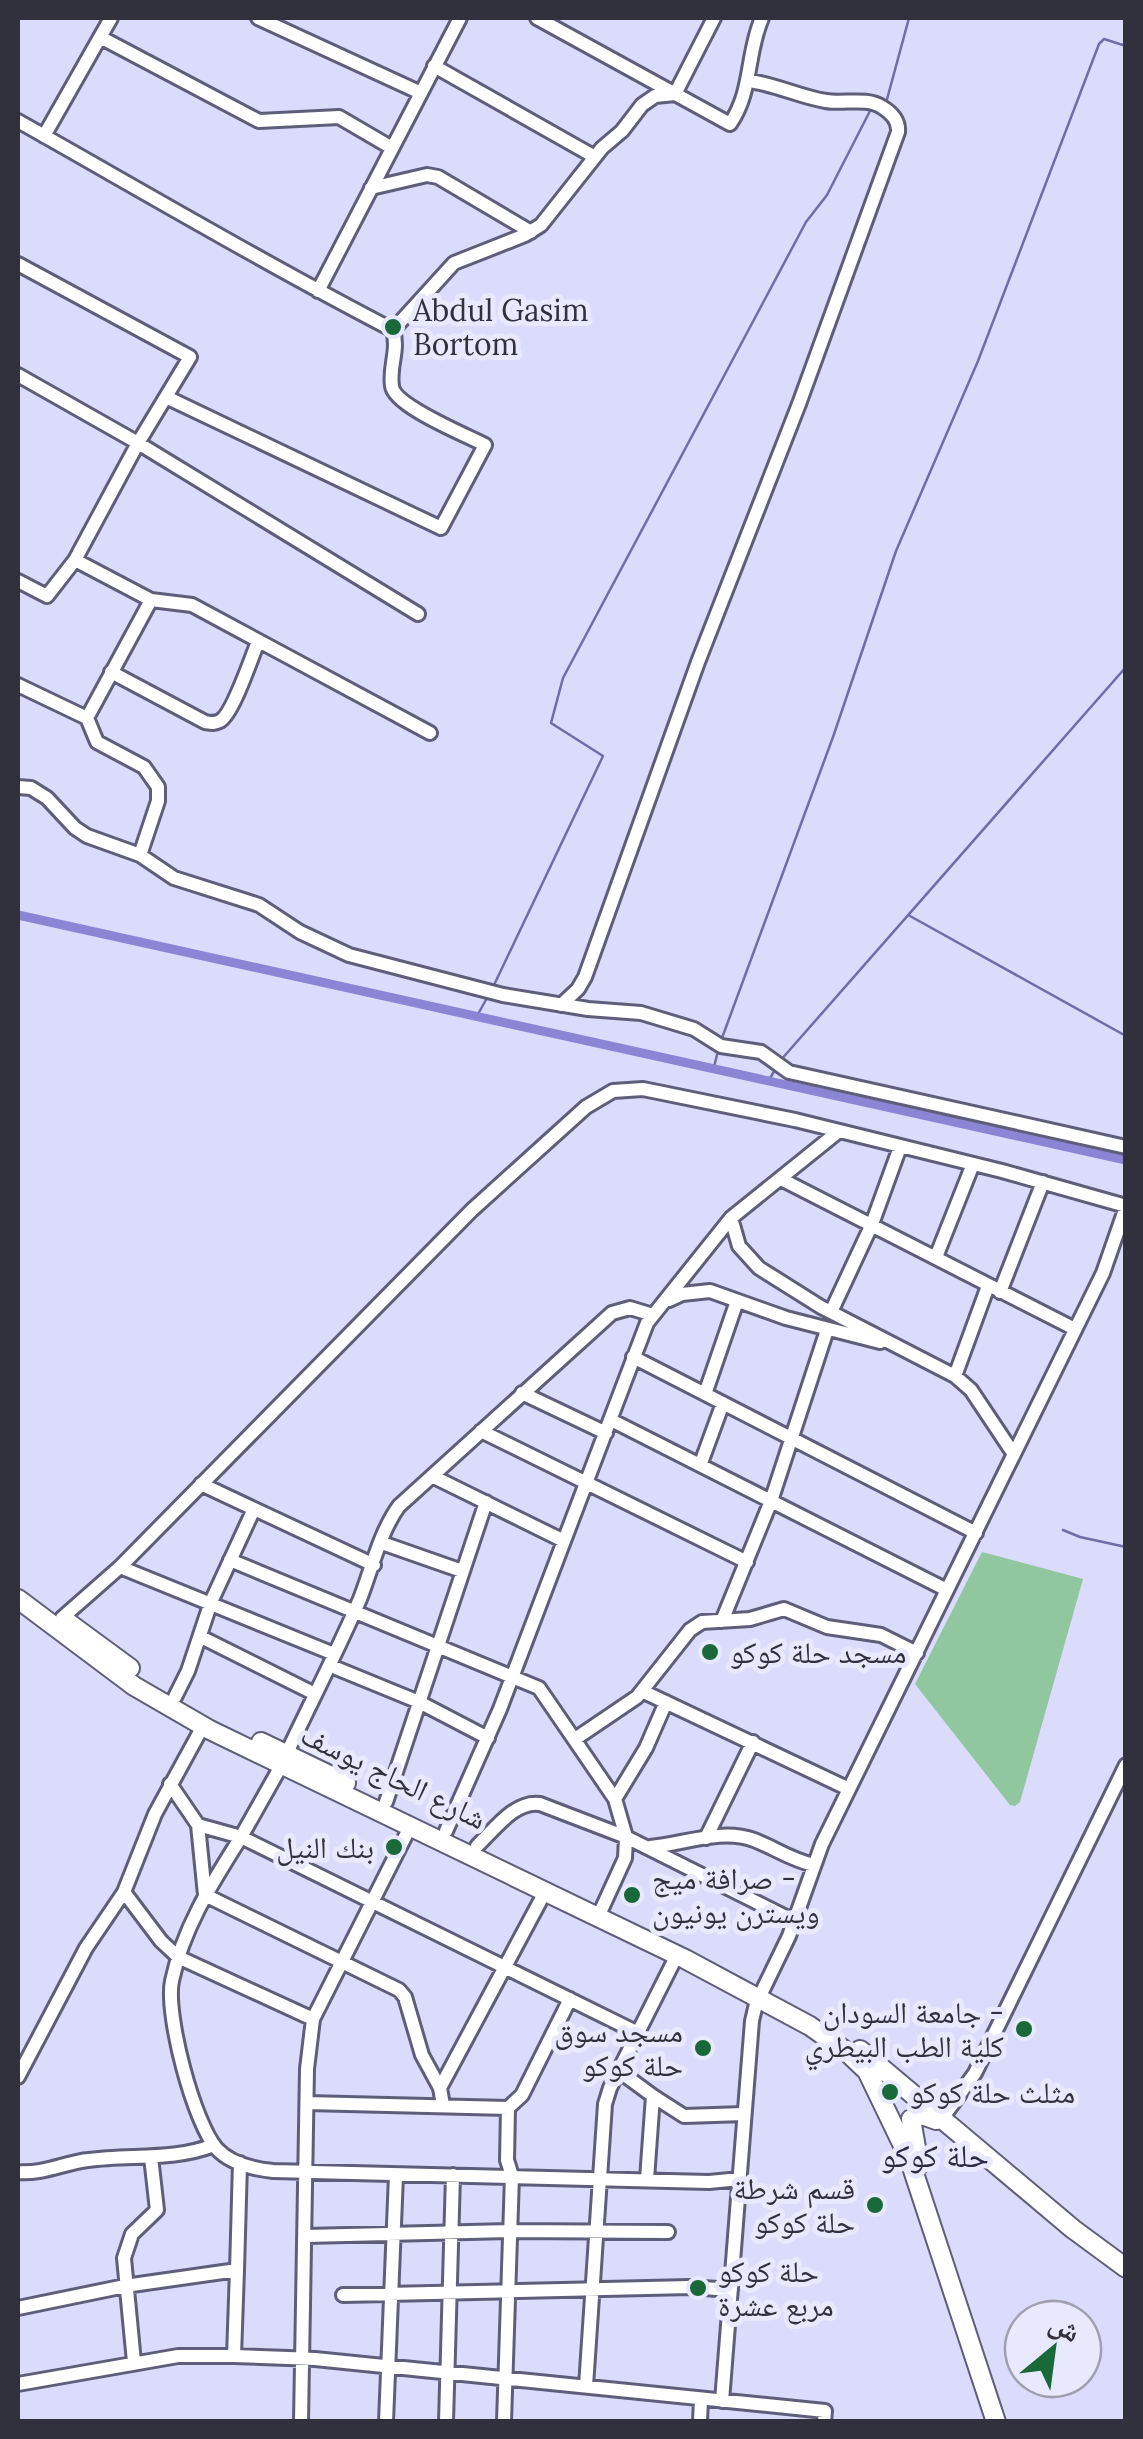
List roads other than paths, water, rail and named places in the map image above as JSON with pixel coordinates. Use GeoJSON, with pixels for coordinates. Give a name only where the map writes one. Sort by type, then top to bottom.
{"type":"FeatureCollection","features":[{"type":"Feature","properties":{"kind":"main road","name":"شارع الحاج يوسف"},"geometry":{"type":"LineString","coordinates":[[18,1585],[174,1697],[284,1760],[410,1827],[546,1892],[600,1912],[761,1992]]}},
{"type":"Feature","properties":{"kind":"main road","name":"شارع الحاج يوسف"},"geometry":{"type":"LineString","coordinates":[[18,1599],[134,1686],[203,1726],[386,1802],[477,1846],[677,1955],[761,1992]]}},
{"type":"Feature","properties":{"kind":"main road"},"geometry":{"type":"LineString","coordinates":[[761,1992],[834,2030],[1126,2268]]}},
{"type":"Feature","properties":{"kind":"main road"},"geometry":{"type":"LineString","coordinates":[[761,1992],[828,2038],[867,2071],[916,2179],[996,2422]]}},
{"type":"Feature","properties":{"kind":"main road"},"geometry":{"type":"LineString","coordinates":[[916,2179],[919,2160],[912,2119],[922,2115],[946,2124]]}},
{"type":"Feature","properties":{"kind":"street"},"geometry":{"type":"LineString","coordinates":[[44,136],[111,18]]}},
{"type":"Feature","properties":{"kind":"street"},"geometry":{"type":"LineString","coordinates":[[258,18],[421,93]]}},
{"type":"Feature","properties":{"kind":"street"},"geometry":{"type":"LineString","coordinates":[[538,18],[730,124],[742,106],[749,81],[751,44],[762,18]]}},
{"type":"Feature","properties":{"kind":"street"},"geometry":{"type":"LineString","coordinates":[[675,94],[714,18]]}},
{"type":"Feature","properties":{"kind":"street"},"geometry":{"type":"LineString","coordinates":[[318,291],[455,19]]}},
{"type":"Feature","properties":{"kind":"street"},"geometry":{"type":"LineString","coordinates":[[100,37],[259,121],[339,117],[392,148]]}},
{"type":"Feature","properties":{"kind":"street"},"geometry":{"type":"LineString","coordinates":[[434,66],[595,157]]}},
{"type":"Feature","properties":{"kind":"street"},"geometry":{"type":"LineString","coordinates":[[561,1005],[585,977],[698,662],[799,404],[898,132],[896,119],[878,104],[823,101],[798,91],[778,90],[749,81]]}},
{"type":"Feature","properties":{"kind":"street"},"geometry":{"type":"LineString","coordinates":[[393,330],[454,262],[541,225],[595,157],[648,100],[675,94]]}},
{"type":"Feature","properties":{"kind":"street"},"geometry":{"type":"LineString","coordinates":[[18,121],[393,330],[398,349],[392,387],[400,401],[485,445],[440,528],[166,397]]}},
{"type":"Feature","properties":{"kind":"street"},"geometry":{"type":"LineString","coordinates":[[372,188],[426,175],[438,177],[532,232]]}},
{"type":"Feature","properties":{"kind":"street"},"geometry":{"type":"LineString","coordinates":[[18,264],[190,358],[138,443],[75,560],[47,596],[18,581]]}},
{"type":"Feature","properties":{"kind":"street"},"geometry":{"type":"LineString","coordinates":[[18,374],[418,614]]}},
{"type":"Feature","properties":{"kind":"street"},"geometry":{"type":"LineString","coordinates":[[75,560],[150,600],[192,606],[430,733]]}},
{"type":"Feature","properties":{"kind":"street"},"geometry":{"type":"LineString","coordinates":[[87,718],[150,600]]}},
{"type":"Feature","properties":{"kind":"street"},"geometry":{"type":"LineString","coordinates":[[111,672],[214,723],[223,720],[231,708],[258,642]]}},
{"type":"Feature","properties":{"kind":"street"},"geometry":{"type":"LineString","coordinates":[[18,685],[87,718],[97,742],[144,767],[158,787],[158,802],[140,855]]}},
{"type":"Feature","properties":{"kind":"street"},"geometry":{"type":"LineString","coordinates":[[18,787],[31,788],[47,798],[88,836],[140,855],[174,878],[259,905],[300,932],[349,956],[472,988],[561,1005],[641,1014],[694,1029],[721,1046],[767,1054],[789,1072],[1126,1147]]}},
{"type":"Feature","properties":{"kind":"street"},"geometry":{"type":"LineString","coordinates":[[62,1618],[120,1568],[472,1210],[604,1094],[643,1089],[839,1131],[1126,1206],[1102,1273],[850,1789],[761,1992],[752,2021],[722,2401]]}},
{"type":"Feature","properties":{"kind":"street"},"geometry":{"type":"LineString","coordinates":[[446,1831],[513,1677],[654,1313],[731,1218],[839,1131]]}},
{"type":"Feature","properties":{"kind":"street"},"geometry":{"type":"LineString","coordinates":[[831,1312],[872,1224],[900,1147]]}},
{"type":"Feature","properties":{"kind":"street"},"geometry":{"type":"LineString","coordinates":[[936,1257],[973,1164]]}},
{"type":"Feature","properties":{"kind":"street"},"geometry":{"type":"LineString","coordinates":[[780,1178],[1075,1329]]}},
{"type":"Feature","properties":{"kind":"street"},"geometry":{"type":"LineString","coordinates":[[954,1376],[1043,1182]]}},
{"type":"Feature","properties":{"kind":"street"},"geometry":{"type":"LineString","coordinates":[[731,1218],[746,1256],[759,1268],[831,1312],[954,1376],[971,1390],[1013,1453]]}},
{"type":"Feature","properties":{"kind":"street"},"geometry":{"type":"LineString","coordinates":[[654,1313],[670,1300],[710,1291],[827,1330],[895,1345]]}},
{"type":"Feature","properties":{"kind":"street"},"geometry":{"type":"LineString","coordinates":[[706,1394],[737,1301]]}},
{"type":"Feature","properties":{"kind":"street"},"geometry":{"type":"LineString","coordinates":[[654,1313],[630,1308],[612,1313],[399,1506],[390,1519],[374,1565],[284,1760],[205,1895],[178,1957],[171,1986],[172,2017],[190,2087],[214,2145],[240,2163],[264,2170],[709,2182],[740,2179]]}},
{"type":"Feature","properties":{"kind":"street"},"geometry":{"type":"LineString","coordinates":[[722,1621],[771,1501],[827,1330]]}},
{"type":"Feature","properties":{"kind":"street"},"geometry":{"type":"LineString","coordinates":[[634,1357],[976,1533]]}},
{"type":"Feature","properties":{"kind":"street"},"geometry":{"type":"LineString","coordinates":[[522,1394],[701,1463],[948,1590]]}},
{"type":"Feature","properties":{"kind":"street"},"geometry":{"type":"LineString","coordinates":[[701,1463],[723,1403]]}},
{"type":"Feature","properties":{"kind":"street"},"geometry":{"type":"LineString","coordinates":[[481,1431],[747,1562]]}},
{"type":"Feature","properties":{"kind":"street"},"geometry":{"type":"LineString","coordinates":[[434,1477],[564,1541]]}},
{"type":"Feature","properties":{"kind":"street"},"geometry":{"type":"LineString","coordinates":[[201,1484],[374,1565]]}},
{"type":"Feature","properties":{"kind":"street"},"geometry":{"type":"LineString","coordinates":[[386,1802],[486,1502]]}},
{"type":"Feature","properties":{"kind":"street"},"geometry":{"type":"LineString","coordinates":[[174,1697],[201,1637],[211,1602],[253,1511]]}},
{"type":"Feature","properties":{"kind":"street"},"geometry":{"type":"LineString","coordinates":[[382,1544],[462,1572]]}},
{"type":"Feature","properties":{"kind":"street"},"geometry":{"type":"LineString","coordinates":[[230,1560],[539,1688],[615,1798],[626,1837],[625,1858],[600,1912]]}},
{"type":"Feature","properties":{"kind":"street"},"geometry":{"type":"LineString","coordinates":[[120,1568],[211,1602],[488,1738]]}},
{"type":"Feature","properties":{"kind":"street"},"geometry":{"type":"LineString","coordinates":[[575,1739],[624,1708],[642,1691],[696,1624],[750,1619],[784,1609],[826,1627],[880,1635],[917,1653]]}},
{"type":"Feature","properties":{"kind":"street"},"geometry":{"type":"LineString","coordinates":[[201,1637],[315,1694]]}},
{"type":"Feature","properties":{"kind":"street"},"geometry":{"type":"LineString","coordinates":[[642,1691],[850,1789]]}},
{"type":"Feature","properties":{"kind":"street"},"geometry":{"type":"LineString","coordinates":[[615,1798],[646,1748],[666,1702]]}},
{"type":"Feature","properties":{"kind":"street"},"geometry":{"type":"LineString","coordinates":[[18,2077],[86,1948],[124,1892],[170,1784],[203,1726]]}},
{"type":"Feature","properties":{"kind":"street"},"geometry":{"type":"LineString","coordinates":[[706,1838],[753,1742]]}},
{"type":"Feature","properties":{"kind":"street"},"geometry":{"type":"LineString","coordinates":[[946,2124],[975,2073],[1126,1765]]}},
{"type":"Feature","properties":{"kind":"street"},"geometry":{"type":"LineString","coordinates":[[170,1784],[198,1825],[205,1895]]}},
{"type":"Feature","properties":{"kind":"street"},"geometry":{"type":"LineString","coordinates":[[477,1846],[514,1811],[532,1802],[626,1837],[794,1920]]}},
{"type":"Feature","properties":{"kind":"street"},"geometry":{"type":"LineString","coordinates":[[198,1825],[241,1837],[638,2033]]}},
{"type":"Feature","properties":{"kind":"street"},"geometry":{"type":"LineString","coordinates":[[300,2422],[308,2055],[313,2019],[410,1827]]}},
{"type":"Feature","properties":{"kind":"street"},"geometry":{"type":"LineString","coordinates":[[648,1848],[729,1835],[754,1840],[786,1857],[814,1865]]}},
{"type":"Feature","properties":{"kind":"street"},"geometry":{"type":"LineString","coordinates":[[124,1892],[153,1932],[178,1957],[313,2019]]}},
{"type":"Feature","properties":{"kind":"street"},"geometry":{"type":"LineString","coordinates":[[440,2088],[546,1892]]}},
{"type":"Feature","properties":{"kind":"street"},"geometry":{"type":"LineString","coordinates":[[205,1895],[344,1961],[391,1985],[405,1997],[422,2056],[440,2088],[443,2106]]}},
{"type":"Feature","properties":{"kind":"street"},"geometry":{"type":"LineString","coordinates":[[586,2386],[605,2104],[677,1955]]}},
{"type":"Feature","properties":{"kind":"street"},"geometry":{"type":"LineString","coordinates":[[308,2103],[508,2108],[522,2095],[570,1999]]}},
{"type":"Feature","properties":{"kind":"street"},"geometry":{"type":"LineString","coordinates":[[619,2070],[684,2116],[744,2114]]}},
{"type":"Feature","properties":{"kind":"street"},"geometry":{"type":"LineString","coordinates":[[647,2179],[653,2096]]}},
{"type":"Feature","properties":{"kind":"street"},"geometry":{"type":"LineString","coordinates":[[504,2422],[512,2176],[507,2151],[508,2108]]}},
{"type":"Feature","properties":{"kind":"street"},"geometry":{"type":"LineString","coordinates":[[18,2172],[50,2171],[88,2160],[150,2158],[214,2145]]}},
{"type":"Feature","properties":{"kind":"street"},"geometry":{"type":"LineString","coordinates":[[134,2362],[125,2286],[126,2248],[132,2234],[154,2215],[159,2204],[150,2158]]}},
{"type":"Feature","properties":{"kind":"street"},"geometry":{"type":"LineString","coordinates":[[234,2356],[240,2163]]}},
{"type":"Feature","properties":{"kind":"street"},"geometry":{"type":"LineString","coordinates":[[386,2422],[396,2175]]}},
{"type":"Feature","properties":{"kind":"street"},"geometry":{"type":"LineString","coordinates":[[446,2422],[453,2176]]}},
{"type":"Feature","properties":{"kind":"street"},"geometry":{"type":"LineString","coordinates":[[306,2236],[668,2232]]}},
{"type":"Feature","properties":{"kind":"street"},"geometry":{"type":"LineString","coordinates":[[18,2308],[125,2286],[237,2270]]}},
{"type":"Feature","properties":{"kind":"street"},"geometry":{"type":"LineString","coordinates":[[342,2296],[391,2292],[732,2290]]}},
{"type":"Feature","properties":{"kind":"street"},"geometry":{"type":"LineString","coordinates":[[18,2384],[190,2355],[303,2358],[825,2410],[824,2422]]}},
{"type":"Feature","properties":{"kind":"street"},"geometry":{"type":"LineString","coordinates":[[700,2422],[701,2399]]}},
{"type":"Feature","properties":{"kind":"waterway"},"geometry":{"type":"LineString","coordinates":[[886,103],[909,18]]}},
{"type":"Feature","properties":{"kind":"waterway"},"geometry":{"type":"LineString","coordinates":[[722,1038],[833,737],[896,551],[978,361],[1099,44],[1104,39],[1126,46]]}},
{"type":"Feature","properties":{"kind":"waterway"},"geometry":{"type":"LineString","coordinates":[[494,985],[603,756],[551,723],[563,678],[806,222],[827,195],[872,107]]}},
{"type":"Feature","properties":{"kind":"waterway"},"geometry":{"type":"LineString","coordinates":[[780,1061],[1126,667]]}},
{"type":"Feature","properties":{"kind":"waterway"},"geometry":{"type":"LineString","coordinates":[[18,915],[1126,1160]]}},
{"type":"Feature","properties":{"kind":"waterway"},"geometry":{"type":"LineString","coordinates":[[910,916],[1126,1036]]}},
{"type":"Feature","properties":{"kind":"waterway"},"geometry":{"type":"LineString","coordinates":[[477,1016],[488,996]]}},
{"type":"Feature","properties":{"kind":"waterway"},"geometry":{"type":"LineString","coordinates":[[714,1067],[718,1051]]}},
{"type":"Feature","properties":{"kind":"waterway"},"geometry":{"type":"LineString","coordinates":[[769,1080],[776,1068]]}},
{"type":"Feature","properties":{"kind":"waterway"},"geometry":{"type":"LineString","coordinates":[[1063,1530],[1126,1547]]}},
{"type":"Feature","properties":{"kind":"place","name":"Abdul Gasim Bortom"},"geometry":{"type":"Point","coordinates":[393,327]}},
{"type":"Feature","properties":{"kind":"place","name":"مسجد حلة كوكو"},"geometry":{"type":"Point","coordinates":[710,1652]}},
{"type":"Feature","properties":{"kind":"place","name":"بنك النيل"},"geometry":{"type":"Point","coordinates":[394,1847]}},
{"type":"Feature","properties":{"kind":"place","name":"صرافة ميج - ويسترن يونيون"},"geometry":{"type":"Point","coordinates":[632,1895]}},
{"type":"Feature","properties":{"kind":"place","name":"جامعة السودان - كلية الطب البيطري"},"geometry":{"type":"Point","coordinates":[1024,2029]}},
{"type":"Feature","properties":{"kind":"place","name":"مسجد سوق حلة كوكو"},"geometry":{"type":"Point","coordinates":[703,2048]}},
{"type":"Feature","properties":{"kind":"place","name":"مثلث حلة كوكو"},"geometry":{"type":"Point","coordinates":[890,2092]}},
{"type":"Feature","properties":{"kind":"place","name":"قسم شرطة حلة كوكو"},"geometry":{"type":"Point","coordinates":[875,2205]}},
{"type":"Feature","properties":{"kind":"place","name":"حلة كوكو مربع عشرة"},"geometry":{"type":"Point","coordinates":[698,2288]}},
{"type":"Feature","properties":{"kind":"district","name":"حلة كوكو"},"geometry":{"type":"Point","coordinates":[935,2155]}}]}
